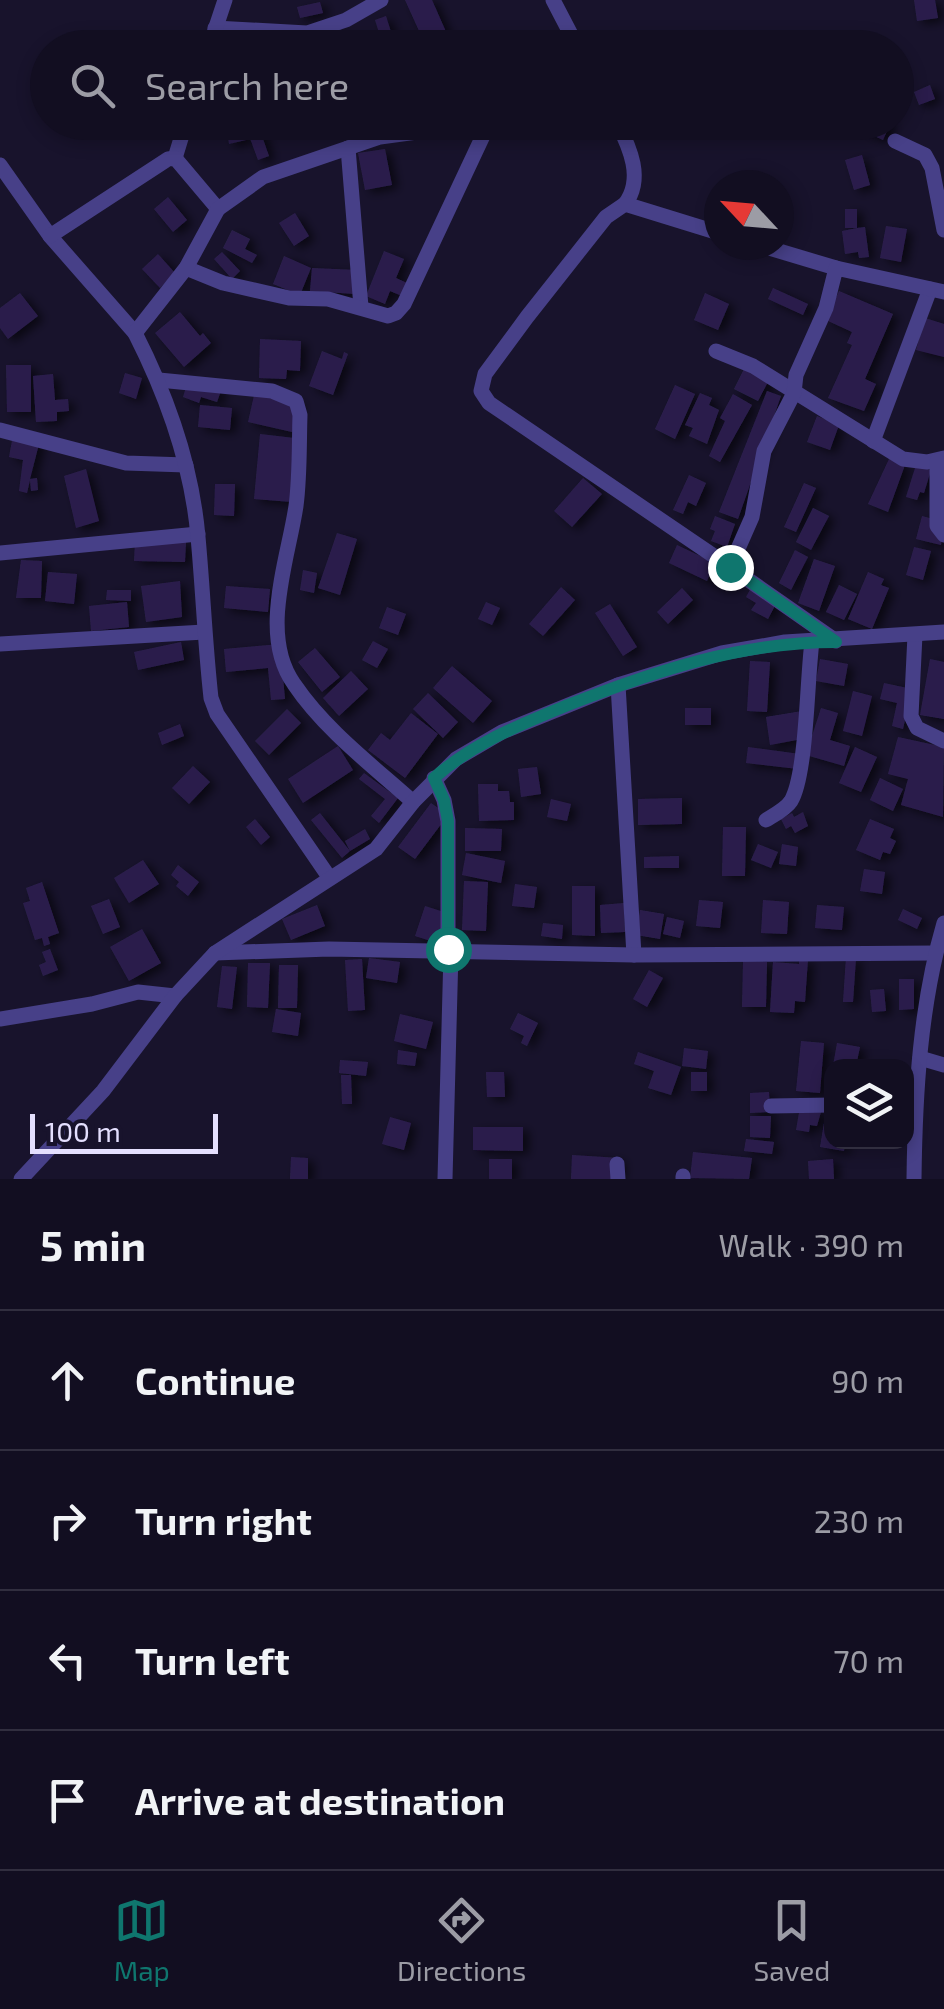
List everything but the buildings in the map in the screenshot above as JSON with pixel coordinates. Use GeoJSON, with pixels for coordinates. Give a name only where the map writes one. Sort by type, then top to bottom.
{"type":"FeatureCollection","features":[{"type":"Feature","properties":{"kind":"street"},"geometry":{"type":"LineString","coordinates":[[225,0],[216,28],[252,30]]}},
{"type":"Feature","properties":{"kind":"street"},"geometry":{"type":"LineString","coordinates":[[316,30],[346,20],[380,0]]}},
{"type":"Feature","properties":{"kind":"street"},"geometry":{"type":"LineString","coordinates":[[553,0],[569,30]]}},
{"type":"Feature","properties":{"kind":"street"},"geometry":{"type":"LineString","coordinates":[[175,158],[180,140]]}},
{"type":"Feature","properties":{"kind":"street"},"geometry":{"type":"LineString","coordinates":[[135,333],[186,268],[218,209],[264,177],[371,140]]}},
{"type":"Feature","properties":{"kind":"street"},"geometry":{"type":"LineString","coordinates":[[186,268],[223,283],[289,298],[328,299],[388,316],[396,314],[482,140]]}},
{"type":"Feature","properties":{"kind":"street"},"geometry":{"type":"LineString","coordinates":[[623,140],[636,186],[625,204],[606,217],[527,317],[485,374],[481,391],[489,404],[836,642]]}},
{"type":"Feature","properties":{"kind":"street"},"geometry":{"type":"LineString","coordinates":[[895,141],[925,155],[932,168],[944,230]]}},
{"type":"Feature","properties":{"kind":"street"},"geometry":{"type":"LineString","coordinates":[[348,148],[362,307]]}},
{"type":"Feature","properties":{"kind":"street"},"geometry":{"type":"LineString","coordinates":[[175,158],[218,209]]}},
{"type":"Feature","properties":{"kind":"street"},"geometry":{"type":"LineString","coordinates":[[50,236],[175,158]]}},
{"type":"Feature","properties":{"kind":"street"},"geometry":{"type":"LineString","coordinates":[[2,171],[50,236],[135,333],[159,380],[186,465],[198,534],[204,632],[217,714],[329,877]]}},
{"type":"Feature","properties":{"kind":"street"},"geometry":{"type":"LineString","coordinates":[[625,204],[704,228]]}},
{"type":"Feature","properties":{"kind":"street"},"geometry":{"type":"LineString","coordinates":[[794,255],[937,290],[873,440]]}},
{"type":"Feature","properties":{"kind":"street"},"geometry":{"type":"LineString","coordinates":[[730,567],[752,518],[764,451],[794,392],[796,375],[826,308],[836,268]]}},
{"type":"Feature","properties":{"kind":"street"},"geometry":{"type":"LineString","coordinates":[[716,351],[753,366],[903,458],[941,460],[937,526],[944,535]]}},
{"type":"Feature","properties":{"kind":"street"},"geometry":{"type":"LineString","coordinates":[[159,380],[272,390],[296,401],[300,415],[297,504],[278,596],[280,654],[292,683],[334,730],[413,802]]}},
{"type":"Feature","properties":{"kind":"street"},"geometry":{"type":"LineString","coordinates":[[0,430],[126,464],[186,465]]}},
{"type":"Feature","properties":{"kind":"street"},"geometry":{"type":"LineString","coordinates":[[0,552],[198,534]]}},
{"type":"Feature","properties":{"kind":"street"},"geometry":{"type":"LineString","coordinates":[[0,644],[204,632]]}},
{"type":"Feature","properties":{"kind":"street"},"geometry":{"type":"LineString","coordinates":[[21,1179],[103,1091],[175,996],[215,953],[376,849],[434,778],[456,758],[502,732],[618,686],[722,653],[785,642],[836,642],[944,632]]}},
{"type":"Feature","properties":{"kind":"street"},"geometry":{"type":"LineString","coordinates":[[916,635],[912,716],[917,728],[944,741]]}},
{"type":"Feature","properties":{"kind":"street"},"geometry":{"type":"LineString","coordinates":[[766,820],[790,803],[793,796],[802,756],[812,642]]}},
{"type":"Feature","properties":{"kind":"street"},"geometry":{"type":"LineString","coordinates":[[618,686],[634,956]]}},
{"type":"Feature","properties":{"kind":"street"},"geometry":{"type":"LineString","coordinates":[[434,778],[448,821],[445,1179]]}},
{"type":"Feature","properties":{"kind":"street"},"geometry":{"type":"LineString","coordinates":[[914,1088],[935,953],[944,924]]}},
{"type":"Feature","properties":{"kind":"street"},"geometry":{"type":"LineString","coordinates":[[215,953],[935,953]]}},
{"type":"Feature","properties":{"kind":"street"},"geometry":{"type":"LineString","coordinates":[[0,1019],[138,992],[175,996]]}},
{"type":"Feature","properties":{"kind":"street"},"geometry":{"type":"LineString","coordinates":[[920,1058],[944,1064]]}},
{"type":"Feature","properties":{"kind":"street"},"geometry":{"type":"LineString","coordinates":[[771,1106],[824,1105]]}},
{"type":"Feature","properties":{"kind":"street"},"geometry":{"type":"LineString","coordinates":[[913,1149],[914,1179]]}},
{"type":"Feature","properties":{"kind":"route"},"geometry":{"type":"LineString","coordinates":[[448,949],[448,821],[434,778],[456,758],[502,732],[618,686],[722,653],[785,642],[836,642],[730,567]]}}]}
